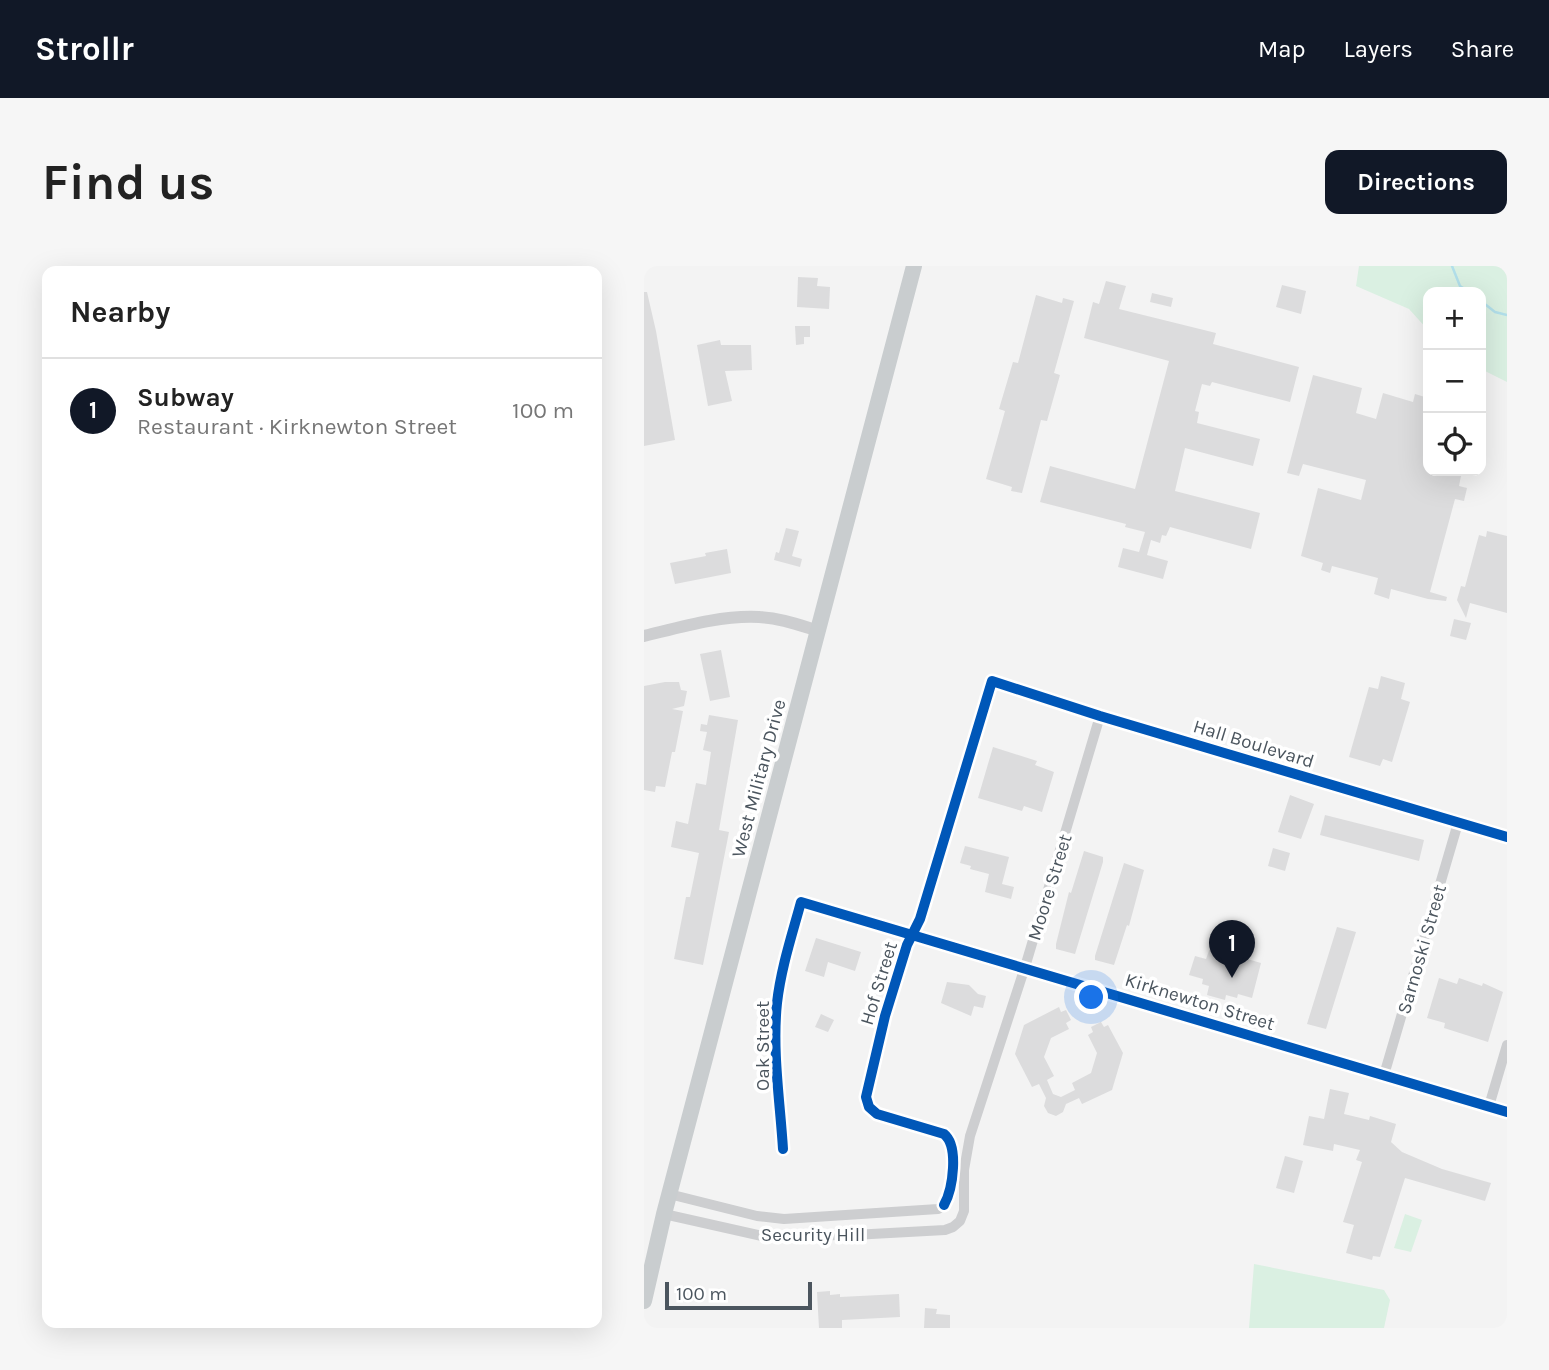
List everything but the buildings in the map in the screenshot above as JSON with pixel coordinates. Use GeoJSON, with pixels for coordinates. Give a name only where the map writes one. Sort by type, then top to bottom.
{"type":"FeatureCollection","features":[{"type":"Feature","properties":{"kind":"main road","name":"West Military Drive"},"geometry":{"type":"LineString","coordinates":[[644,1301],[669,1194],[915,266]]}},
{"type":"Feature","properties":{"kind":"street"},"geometry":{"type":"LineString","coordinates":[[644,636],[737,618],[760,617],[819,631]]}},
{"type":"Feature","properties":{"kind":"street","name":"Hall Boulevard"},"geometry":{"type":"LineString","coordinates":[[992,681],[1100,716],[1507,837]]}},
{"type":"Feature","properties":{"kind":"street","name":"Hof Street"},"geometry":{"type":"LineString","coordinates":[[947,1136],[877,1114],[869,1107],[866,1097],[886,1016],[912,934],[920,919],[992,681]]}},
{"type":"Feature","properties":{"kind":"street","name":"Moore Street"},"geometry":{"type":"LineString","coordinates":[[960,1221],[964,1211],[964,1170],[973,1126],[1025,967],[1100,716]]}},
{"type":"Feature","properties":{"kind":"street","name":"Sarnoski Street"},"geometry":{"type":"LineString","coordinates":[[1384,1075],[1458,822]]}},
{"type":"Feature","properties":{"kind":"street","name":"Kirknewton Street"},"geometry":{"type":"LineString","coordinates":[[801,902],[1507,1112]]}},
{"type":"Feature","properties":{"kind":"street","name":"Oak Street"},"geometry":{"type":"LineString","coordinates":[[783,1149],[777,1004],[782,972],[801,902]]}},
{"type":"Feature","properties":{"kind":"street"},"geometry":{"type":"LineString","coordinates":[[1489,1106],[1507,1045]]}},
{"type":"Feature","properties":{"kind":"street"},"geometry":{"type":"LineString","coordinates":[[960,1221],[944,1205],[948,1198],[953,1149],[947,1136],[960,1134],[973,1126]]}},
{"type":"Feature","properties":{"kind":"street","name":"Security Hill"},"geometry":{"type":"LineString","coordinates":[[669,1194],[757,1216],[784,1219],[938,1209],[944,1205]]}},
{"type":"Feature","properties":{"kind":"street"},"geometry":{"type":"LineString","coordinates":[[895,1212],[896,1233]]}},
{"type":"Feature","properties":{"kind":"street","name":"Security Hill"},"geometry":{"type":"LineString","coordinates":[[664,1214],[762,1236],[945,1230],[960,1221]]}},
{"type":"Feature","properties":{"kind":"street"},"geometry":{"type":"LineString","coordinates":[[828,1216],[828,1235]]}},
{"type":"Feature","properties":{"kind":"green space"},"geometry":{"type":"Polygon","coordinates":[[[1359,266],[1507,266],[1507,382],[1486,372],[1486,287],[1423,287],[1423,324],[1409,309],[1356,286],[1359,266]]]}},
{"type":"Feature","properties":{"kind":"green space"},"geometry":{"type":"Polygon","coordinates":[[[1405,1214],[1422,1220],[1411,1252],[1394,1248],[1405,1214]]]}},
{"type":"Feature","properties":{"kind":"green space"},"geometry":{"type":"Polygon","coordinates":[[[1254,1264],[1384,1290],[1390,1300],[1384,1328],[1249,1328],[1254,1264]]]}},
{"type":"Feature","properties":{"kind":"waterway"},"geometry":{"type":"LineString","coordinates":[[1452,266],[1462,287]]}},
{"type":"Feature","properties":{"kind":"waterway"},"geometry":{"type":"LineString","coordinates":[[1486,305],[1495,312],[1507,315]]}},
{"type":"Feature","properties":{"kind":"cycle path"},"geometry":{"type":"LineString","coordinates":[[944,1205],[953,1168],[949,1140],[944,1134],[877,1114],[869,1107],[866,1097],[885,1016],[907,945],[920,919],[992,681],[1100,716],[1507,837]]}},
{"type":"Feature","properties":{"kind":"cycle path"},"geometry":{"type":"LineString","coordinates":[[783,1149],[776,1058],[777,1003],[784,964],[801,902],[1507,1112]]}},
{"type":"Feature","properties":{"kind":"place","name":"Subway"},"geometry":{"type":"Point","coordinates":[1232,978]}}]}
